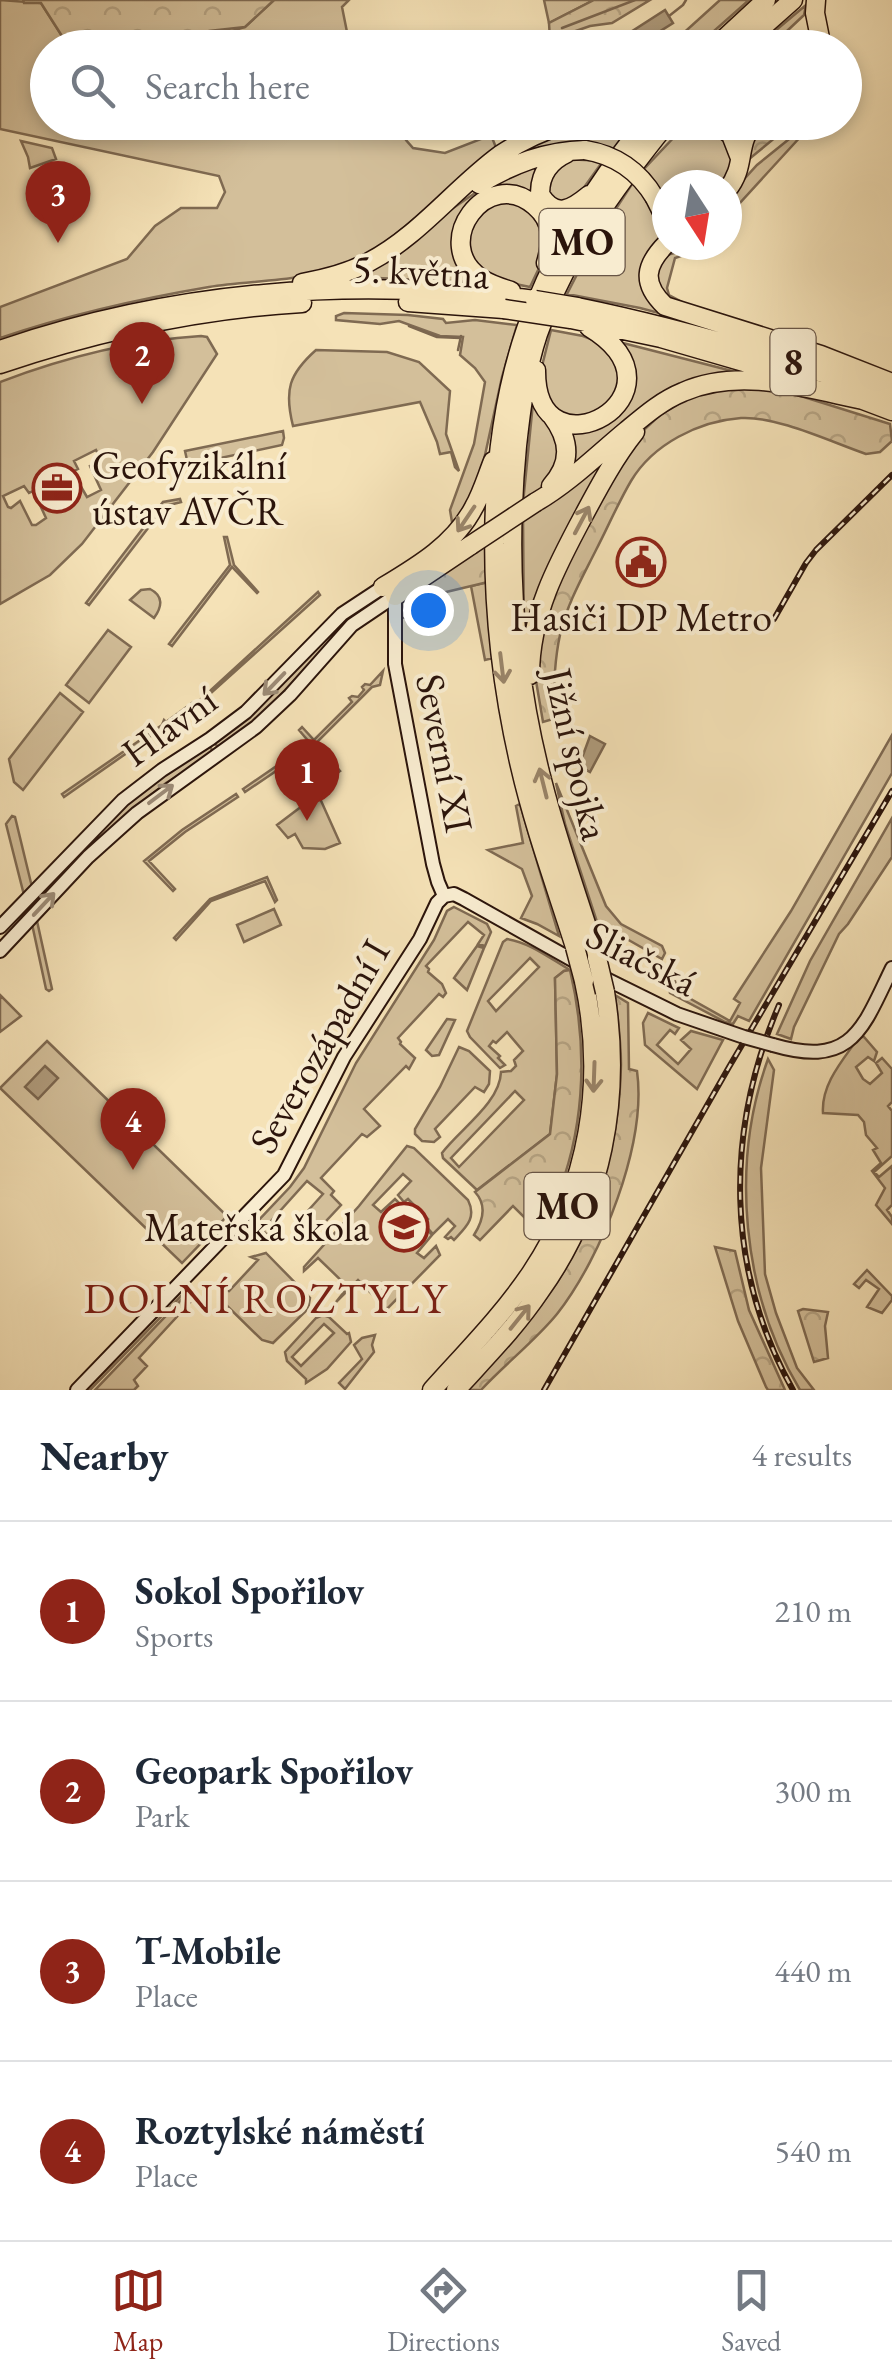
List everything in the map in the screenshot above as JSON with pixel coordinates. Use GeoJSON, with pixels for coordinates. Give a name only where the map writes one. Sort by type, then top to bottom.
{"type":"FeatureCollection","features":[{"type":"Feature","properties":{"kind":"highway"},"geometry":{"type":"LineString","coordinates":[[733,30],[766,0]]}},
{"type":"Feature","properties":{"kind":"highway"},"geometry":{"type":"LineString","coordinates":[[760,30],[794,0]]}},
{"type":"Feature","properties":{"kind":"highway"},"geometry":{"type":"LineString","coordinates":[[816,0],[818,30]]}},
{"type":"Feature","properties":{"kind":"highway"},"geometry":{"type":"LineString","coordinates":[[218,298],[308,282],[357,268],[387,251],[472,178],[527,140]]}},
{"type":"Feature","properties":{"kind":"highway","name":"Jižní spojka"},"geometry":{"type":"LineString","coordinates":[[432,1390],[530,1275],[552,1239],[586,1142],[594,1084],[592,1025],[575,947],[528,798],[514,738],[496,608],[496,506],[502,438],[514,372],[535,302],[566,241],[633,140]]}},
{"type":"Feature","properties":{"kind":"highway","name":"Jižní spojka"},"geometry":{"type":"LineString","coordinates":[[456,1390],[540,1292],[563,1256],[586,1207],[602,1155],[611,1096],[611,1036],[605,992],[550,812],[530,726],[516,632],[513,508],[520,420],[538,334],[576,251],[654,140]]}},
{"type":"Feature","properties":{"kind":"highway"},"geometry":{"type":"LineString","coordinates":[[640,158],[664,140]]}},
{"type":"Feature","properties":{"kind":"highway"},"geometry":{"type":"LineString","coordinates":[[735,140],[741,164]]}},
{"type":"Feature","properties":{"kind":"highway"},"geometry":{"type":"LineString","coordinates":[[740,170],[745,140]]}},
{"type":"Feature","properties":{"kind":"highway"},"geometry":{"type":"LineString","coordinates":[[440,208],[508,167],[548,153],[581,150],[609,156],[627,166],[652,192]]}},
{"type":"Feature","properties":{"kind":"highway"},"geometry":{"type":"LineString","coordinates":[[535,302],[551,246],[539,191],[543,174],[560,156],[581,150]]}},
{"type":"Feature","properties":{"kind":"highway"},"geometry":{"type":"LineString","coordinates":[[539,191],[549,206],[563,210],[573,207],[600,185]]}},
{"type":"Feature","properties":{"kind":"highway"},"geometry":{"type":"LineString","coordinates":[[509,299],[469,266],[461,248],[464,223],[475,206],[504,195],[525,199],[546,219]]}},
{"type":"Feature","properties":{"kind":"highway"},"geometry":{"type":"LineString","coordinates":[[653,260],[648,273],[653,292],[665,306],[821,355],[892,384]]}},
{"type":"Feature","properties":{"kind":"highway","name":"5. května"},"geometry":{"type":"LineString","coordinates":[[0,350],[115,316],[218,298],[362,289],[447,292],[535,302],[720,354],[892,411]]}},
{"type":"Feature","properties":{"kind":"highway","name":"5. května"},"geometry":{"type":"LineString","coordinates":[[0,364],[120,329],[252,307],[509,299],[707,337],[892,396]]}},
{"type":"Feature","properties":{"kind":"highway"},"geometry":{"type":"LineString","coordinates":[[548,412],[570,423],[595,422],[615,409],[625,390],[626,370],[616,349],[574,313]]}},
{"type":"Feature","properties":{"kind":"highway"},"geometry":{"type":"LineString","coordinates":[[536,502],[561,474],[567,459],[563,434],[540,399],[536,384],[538,334]]}},
{"type":"Feature","properties":{"kind":"highway"},"geometry":{"type":"LineString","coordinates":[[389,591],[471,545],[565,483],[651,411],[682,392],[727,381],[774,382],[863,400]]}},
{"type":"Feature","properties":{"kind":"highway"},"geometry":{"type":"LineString","coordinates":[[530,726],[531,649],[545,594],[606,474],[651,411]]}},
{"type":"Feature","properties":{"kind":"highway"},"geometry":{"type":"LineString","coordinates":[[389,591],[401,576],[444,546],[463,525],[480,496],[502,438]]}},
{"type":"Feature","properties":{"kind":"street","name":"Hlavní"},"geometry":{"type":"LineString","coordinates":[[0,951],[137,812],[256,727],[389,591]]}},
{"type":"Feature","properties":{"kind":"street","name":"Hlavní"},"geometry":{"type":"LineString","coordinates":[[0,928],[122,800],[246,712],[342,614],[389,591]]}},
{"type":"Feature","properties":{"kind":"street","name":"Severní XI"},"geometry":{"type":"LineString","coordinates":[[389,591],[394,620],[394,664],[434,864],[444,896]]}},
{"type":"Feature","properties":{"kind":"street","name":"Severní XI"},"geometry":{"type":"LineString","coordinates":[[374,610],[386,611],[394,620]]}},
{"type":"Feature","properties":{"kind":"street","name":"Sliačská"},"geometry":{"type":"LineString","coordinates":[[444,896],[454,894],[464,899],[648,1002],[786,1049],[821,1053],[842,1047],[860,1028],[892,968]]}},
{"type":"Feature","properties":{"kind":"street","name":"Severozápadní I"},"geometry":{"type":"LineString","coordinates":[[78,1390],[284,1175],[344,1057],[444,896]]}},
{"type":"Feature","properties":{"kind":"green space"},"geometry":{"type":"Polygon","coordinates":[[[0,0],[41,3],[58,30],[30,30],[30,135],[0,129],[0,0]]]}},
{"type":"Feature","properties":{"kind":"green space"},"geometry":{"type":"Polygon","coordinates":[[[23,0],[274,0],[245,27],[218,30],[58,30],[41,3],[23,0]]]}},
{"type":"Feature","properties":{"kind":"green space"},"geometry":{"type":"Polygon","coordinates":[[[274,0],[349,0],[342,7],[347,30],[235,30],[245,27],[274,0]]]}},
{"type":"Feature","properties":{"kind":"green space"},"geometry":{"type":"Polygon","coordinates":[[[544,0],[594,0],[549,23],[544,0]]]}},
{"type":"Feature","properties":{"kind":"green space"},"geometry":{"type":"Polygon","coordinates":[[[594,0],[650,0],[612,23],[579,30],[549,30],[549,23],[594,0]]]}},
{"type":"Feature","properties":{"kind":"green space"},"geometry":{"type":"Polygon","coordinates":[[[720,0],[749,0],[715,30],[687,30],[720,0]]]}},
{"type":"Feature","properties":{"kind":"green space"},"geometry":{"type":"Polygon","coordinates":[[[806,5],[804,15],[788,30],[776,30],[806,5]]]}},
{"type":"Feature","properties":{"kind":"green space"},"geometry":{"type":"Polygon","coordinates":[[[51,140],[406,140],[413,148],[445,153],[478,140],[493,140],[497,150],[388,240],[345,265],[312,275],[209,287],[130,302],[0,338],[0,307],[127,259],[155,226],[181,208],[217,208],[225,192],[219,176],[51,140]]]}},
{"type":"Feature","properties":{"kind":"green space"},"geometry":{"type":"Polygon","coordinates":[[[545,140],[622,140],[614,149],[595,144],[508,160],[545,140]]]}},
{"type":"Feature","properties":{"kind":"green space"},"geometry":{"type":"Polygon","coordinates":[[[671,140],[725,140],[735,156],[730,170],[652,170],[652,179],[644,169],[671,140]]]}},
{"type":"Feature","properties":{"kind":"green space"},"geometry":{"type":"Polygon","coordinates":[[[747,140],[772,140],[748,160],[747,140]]]}},
{"type":"Feature","properties":{"kind":"green space"},"geometry":{"type":"Polygon","coordinates":[[[788,140],[797,140],[742,201],[742,182],[788,140]]]}},
{"type":"Feature","properties":{"kind":"green space"},"geometry":{"type":"Polygon","coordinates":[[[21,141],[52,148],[56,159],[30,168],[21,141]]]}},
{"type":"Feature","properties":{"kind":"green space"},"geometry":{"type":"Polygon","coordinates":[[[565,159],[603,161],[575,200],[564,205],[546,193],[545,186],[565,159]]]}},
{"type":"Feature","properties":{"kind":"green space"},"geometry":{"type":"Polygon","coordinates":[[[538,165],[532,195],[525,193],[462,215],[473,282],[353,277],[475,193],[538,165]]]}},
{"type":"Feature","properties":{"kind":"green space"},"geometry":{"type":"Polygon","coordinates":[[[634,181],[652,206],[654,260],[645,292],[719,329],[567,294],[591,247],[634,181]]]}},
{"type":"Feature","properties":{"kind":"green space"},"geometry":{"type":"Polygon","coordinates":[[[505,201],[529,208],[543,228],[540,266],[530,287],[488,274],[478,268],[467,251],[467,235],[480,210],[505,201]]]}},
{"type":"Feature","properties":{"kind":"green space"},"geometry":{"type":"Polygon","coordinates":[[[663,260],[674,260],[667,288],[669,295],[684,303],[662,292],[656,268],[663,260]]]}},
{"type":"Feature","properties":{"kind":"green space"},"geometry":{"type":"Polygon","coordinates":[[[344,313],[517,325],[480,478],[453,528],[450,510],[474,444],[485,382],[460,355],[463,337],[440,336],[399,321],[380,324],[336,320],[336,316],[344,313]]]}},
{"type":"Feature","properties":{"kind":"green space"},"geometry":{"type":"Polygon","coordinates":[[[551,330],[596,341],[617,362],[620,389],[601,414],[569,417],[547,402],[540,374],[551,330]]]}},
{"type":"Feature","properties":{"kind":"green space"},"geometry":{"type":"Polygon","coordinates":[[[207,337],[217,354],[153,452],[82,544],[50,575],[0,604],[0,382],[99,352],[207,337]],[[96,450],[74,461],[78,469],[62,477],[59,473],[29,493],[24,486],[3,496],[11,508],[20,501],[32,525],[36,525],[46,518],[40,505],[80,485],[87,497],[101,490],[90,466],[101,460],[96,450]]]}},
{"type":"Feature","properties":{"kind":"green space"},"geometry":{"type":"Polygon","coordinates":[[[619,342],[740,373],[716,378],[571,470],[570,430],[602,425],[626,405],[619,342]]]}},
{"type":"Feature","properties":{"kind":"green space"},"geometry":{"type":"Polygon","coordinates":[[[316,350],[387,352],[419,362],[450,391],[446,434],[459,471],[451,452],[440,454],[420,402],[293,426],[291,383],[316,350]]]}},
{"type":"Feature","properties":{"kind":"green space"},"geometry":{"type":"Polygon","coordinates":[[[743,388],[788,392],[890,424],[892,441],[880,452],[866,454],[787,425],[741,418],[694,429],[664,446],[631,481],[575,591],[558,645],[553,719],[543,722],[535,675],[546,602],[634,439],[660,415],[690,397],[743,388]]]}},
{"type":"Feature","properties":{"kind":"green space"},"geometry":{"type":"Polygon","coordinates":[[[533,403],[550,424],[561,458],[548,484],[523,503],[533,403]]]}},
{"type":"Feature","properties":{"kind":"green space"},"geometry":{"type":"Polygon","coordinates":[[[283,431],[282,445],[192,464],[187,460],[185,451],[283,431]]]}},
{"type":"Feature","properties":{"kind":"green space"},"geometry":{"type":"Polygon","coordinates":[[[608,457],[548,568],[524,632],[523,519],[608,457]]]}},
{"type":"Feature","properties":{"kind":"green space"},"geometry":{"type":"Polygon","coordinates":[[[163,502],[181,502],[165,506],[89,605],[86,603],[163,502]]]}},
{"type":"Feature","properties":{"kind":"green space"},"geometry":{"type":"Polygon","coordinates":[[[224,537],[234,565],[258,592],[232,567],[172,646],[169,644],[230,565],[224,537]]]}},
{"type":"Feature","properties":{"kind":"green space"},"geometry":{"type":"Polygon","coordinates":[[[487,543],[488,582],[442,593],[443,602],[415,620],[426,598],[423,583],[487,543]]]}},
{"type":"Feature","properties":{"kind":"green space"},"geometry":{"type":"Polygon","coordinates":[[[488,582],[493,658],[485,660],[471,586],[488,582]]]}},
{"type":"Feature","properties":{"kind":"green space"},"geometry":{"type":"Polygon","coordinates":[[[423,583],[426,598],[415,620],[401,617],[408,596],[423,583]]]}},
{"type":"Feature","properties":{"kind":"green space"},"geometry":{"type":"Polygon","coordinates":[[[150,589],[160,602],[154,618],[130,600],[141,590],[150,589]]]}},
{"type":"Feature","properties":{"kind":"green space"},"geometry":{"type":"Polygon","coordinates":[[[318,592],[320,595],[201,702],[200,700],[318,592]]]}},
{"type":"Feature","properties":{"kind":"green space"},"geometry":{"type":"Polygon","coordinates":[[[343,619],[347,624],[257,720],[218,748],[215,743],[343,619]]]}},
{"type":"Feature","properties":{"kind":"green space"},"geometry":{"type":"Polygon","coordinates":[[[108,630],[131,647],[89,703],[66,685],[108,630]]]}},
{"type":"Feature","properties":{"kind":"green space"},"geometry":{"type":"Polygon","coordinates":[[[383,671],[380,685],[372,687],[316,743],[340,771],[337,773],[313,746],[245,792],[243,789],[310,743],[299,730],[302,727],[314,740],[352,702],[349,698],[358,697],[362,687],[370,685],[383,671]]]}},
{"type":"Feature","properties":{"kind":"green space"},"geometry":{"type":"Polygon","coordinates":[[[60,693],[83,712],[23,790],[14,782],[9,759],[60,693]]]}},
{"type":"Feature","properties":{"kind":"green space"},"geometry":{"type":"Polygon","coordinates":[[[192,703],[194,706],[64,797],[62,794],[192,703]]]}},
{"type":"Feature","properties":{"kind":"green space"},"geometry":{"type":"Polygon","coordinates":[[[892,735],[892,773],[749,1021],[738,1016],[733,1024],[725,1022],[670,993],[673,980],[673,989],[730,1021],[740,1003],[734,999],[791,911],[892,735]]]}},
{"type":"Feature","properties":{"kind":"green space"},"geometry":{"type":"Polygon","coordinates":[[[210,745],[213,754],[166,783],[86,853],[82,848],[127,805],[210,745]]]}},
{"type":"Feature","properties":{"kind":"green space"},"geometry":{"type":"Polygon","coordinates":[[[556,783],[606,906],[621,924],[662,946],[662,959],[597,922],[556,783]]]}},
{"type":"Feature","properties":{"kind":"green space"},"geometry":{"type":"Polygon","coordinates":[[[236,794],[238,797],[149,861],[173,891],[144,861],[236,794]]]}},
{"type":"Feature","properties":{"kind":"green space"},"geometry":{"type":"Polygon","coordinates":[[[318,794],[340,843],[325,849],[303,848],[295,834],[288,838],[277,825],[318,794]]]}},
{"type":"Feature","properties":{"kind":"green space"},"geometry":{"type":"Polygon","coordinates":[[[520,804],[559,936],[521,918],[532,896],[522,869],[488,850],[523,843],[516,806],[520,804]]]}},
{"type":"Feature","properties":{"kind":"green space"},"geometry":{"type":"Polygon","coordinates":[[[12,816],[32,887],[24,895],[6,824],[12,816]]]}},
{"type":"Feature","properties":{"kind":"green space"},"geometry":{"type":"Polygon","coordinates":[[[892,818],[892,857],[839,934],[791,1039],[777,1034],[810,961],[892,818]]]}},
{"type":"Feature","properties":{"kind":"green space"},"geometry":{"type":"Polygon","coordinates":[[[267,877],[275,902],[265,881],[211,901],[174,938],[210,899],[267,877]]]}},
{"type":"Feature","properties":{"kind":"green space"},"geometry":{"type":"Polygon","coordinates":[[[454,907],[487,924],[491,932],[485,946],[478,944],[484,935],[468,922],[426,966],[446,993],[443,997],[439,994],[398,1038],[415,1058],[409,1069],[406,1066],[364,1109],[380,1126],[367,1137],[362,1134],[321,1178],[341,1205],[312,1236],[307,1234],[297,1223],[323,1194],[307,1181],[271,1221],[275,1226],[267,1235],[258,1221],[304,1168],[356,1063],[434,940],[447,911],[454,907]]]}},
{"type":"Feature","properties":{"kind":"green space"},"geometry":{"type":"Polygon","coordinates":[[[274,909],[281,925],[244,942],[237,925],[274,909]]]}},
{"type":"Feature","properties":{"kind":"green space"},"geometry":{"type":"Polygon","coordinates":[[[33,921],[37,921],[52,989],[49,991],[46,989],[33,921]]]}},
{"type":"Feature","properties":{"kind":"green space"},"geometry":{"type":"Polygon","coordinates":[[[507,939],[523,944],[570,970],[555,978],[557,1074],[550,1134],[477,1190],[442,1153],[487,1105],[501,1072],[511,1071],[516,1066],[514,1060],[523,1051],[507,1032],[496,1043],[493,1041],[489,1046],[505,1065],[500,1068],[467,1031],[507,939]],[[530,958],[488,1001],[496,1011],[539,967],[530,958]],[[515,1091],[451,1158],[459,1167],[524,1100],[515,1091]]]}},
{"type":"Feature","properties":{"kind":"green space"},"geometry":{"type":"Polygon","coordinates":[[[477,946],[484,948],[467,990],[454,978],[477,946]]]}},
{"type":"Feature","properties":{"kind":"green space"},"geometry":{"type":"Polygon","coordinates":[[[570,970],[579,1025],[581,1080],[575,1135],[560,1189],[538,1231],[513,1206],[480,1240],[474,1235],[482,1208],[475,1192],[550,1134],[557,1074],[555,978],[570,970]]]}},
{"type":"Feature","properties":{"kind":"green space"},"geometry":{"type":"Polygon","coordinates":[[[0,995],[21,1016],[0,1032],[0,995]]]}},
{"type":"Feature","properties":{"kind":"green space"},"geometry":{"type":"Polygon","coordinates":[[[615,995],[628,1003],[629,1069],[637,1071],[638,1100],[635,1131],[618,1198],[590,1262],[557,1314],[481,1390],[467,1390],[552,1290],[593,1211],[610,1153],[620,1093],[615,995]]]}},
{"type":"Feature","properties":{"kind":"green space"},"geometry":{"type":"Polygon","coordinates":[[[648,1013],[679,1028],[675,1034],[670,1030],[657,1045],[678,1064],[691,1049],[681,1040],[691,1031],[723,1040],[697,1089],[645,1045],[643,1023],[648,1013]]]}},
{"type":"Feature","properties":{"kind":"green space"},"geometry":{"type":"Polygon","coordinates":[[[447,1019],[455,1020],[439,1055],[432,1056],[426,1050],[447,1019]]]}},
{"type":"Feature","properties":{"kind":"green space"},"geometry":{"type":"Polygon","coordinates":[[[859,1037],[864,1037],[877,1052],[874,1061],[868,1057],[856,1067],[863,1079],[870,1084],[882,1073],[876,1063],[882,1058],[892,1069],[892,1102],[888,1106],[892,1111],[892,1156],[874,1172],[879,1177],[892,1166],[892,1205],[887,1210],[892,1224],[876,1205],[885,1188],[872,1171],[881,1163],[873,1150],[877,1148],[866,1135],[864,1122],[858,1115],[823,1113],[829,1082],[859,1037]]]}},
{"type":"Feature","properties":{"kind":"green space"},"geometry":{"type":"Polygon","coordinates":[[[47,1041],[227,1216],[182,1263],[0,1088],[47,1041]]]}},
{"type":"Feature","properties":{"kind":"green space"},"geometry":{"type":"Polygon","coordinates":[[[459,1047],[490,1071],[489,1084],[484,1092],[475,1087],[435,1129],[440,1137],[434,1142],[422,1141],[415,1129],[459,1047]]]}},
{"type":"Feature","properties":{"kind":"green space"},"geometry":{"type":"Polygon","coordinates":[[[768,1059],[774,1070],[761,1168],[765,1274],[797,1368],[814,1390],[800,1390],[780,1353],[754,1271],[748,1228],[749,1142],[768,1059]]]}},
{"type":"Feature","properties":{"kind":"green space","name":"Mateřská škola"},"geometry":{"type":"Polygon","coordinates":[[[407,1146],[414,1148],[468,1200],[469,1222],[454,1240],[445,1237],[455,1226],[448,1219],[433,1234],[424,1224],[428,1219],[408,1199],[404,1202],[398,1195],[411,1181],[403,1174],[373,1205],[381,1212],[395,1199],[419,1228],[423,1225],[432,1235],[417,1253],[424,1258],[436,1246],[440,1255],[387,1309],[358,1280],[336,1302],[348,1287],[318,1258],[304,1271],[304,1267],[407,1146]]]}},
{"type":"Feature","properties":{"kind":"green space"},"geometry":{"type":"Polygon","coordinates":[[[715,1247],[735,1251],[749,1310],[785,1390],[766,1387],[738,1321],[715,1247]]]}},
{"type":"Feature","properties":{"kind":"green space"},"geometry":{"type":"Polygon","coordinates":[[[266,1253],[310,1298],[308,1309],[273,1343],[262,1340],[220,1299],[221,1289],[229,1291],[258,1260],[251,1257],[266,1253]]]}},
{"type":"Feature","properties":{"kind":"green space"},"geometry":{"type":"Polygon","coordinates":[[[867,1270],[892,1296],[882,1313],[867,1307],[879,1289],[866,1280],[859,1288],[854,1284],[867,1270]]]}},
{"type":"Feature","properties":{"kind":"green space"},"geometry":{"type":"Polygon","coordinates":[[[182,1290],[184,1293],[86,1390],[182,1290]]]}},
{"type":"Feature","properties":{"kind":"green space"},"geometry":{"type":"Polygon","coordinates":[[[186,1295],[196,1296],[139,1358],[147,1366],[134,1380],[138,1386],[134,1390],[95,1390],[186,1295]]]}},
{"type":"Feature","properties":{"kind":"green space"},"geometry":{"type":"Polygon","coordinates":[[[798,1311],[828,1312],[828,1358],[814,1362],[798,1311]]]}},
{"type":"Feature","properties":{"kind":"green space"},"geometry":{"type":"Polygon","coordinates":[[[329,1317],[349,1333],[351,1342],[327,1369],[306,1383],[287,1361],[285,1352],[316,1318],[329,1317]],[[324,1324],[292,1357],[301,1366],[334,1333],[324,1324]]]}},
{"type":"Feature","properties":{"kind":"green space"},"geometry":{"type":"Polygon","coordinates":[[[375,1335],[374,1352],[345,1389],[339,1383],[362,1359],[354,1345],[375,1335]]]}},
{"type":"Feature","properties":{"kind":"shaded area"},"geometry":{"type":"Polygon","coordinates":[[[665,10],[673,23],[662,30],[634,30],[665,10]]]}},
{"type":"Feature","properties":{"kind":"shaded area"},"geometry":{"type":"Polygon","coordinates":[[[590,736],[605,744],[590,772],[579,766],[590,736]]]}},
{"type":"Feature","properties":{"kind":"shaded area"},"geometry":{"type":"Polygon","coordinates":[[[45,1066],[58,1078],[38,1099],[25,1087],[45,1066]]]}},
{"type":"Feature","properties":{"kind":"waterway"},"geometry":{"type":"LineString","coordinates":[[562,28],[635,0]]}},
{"type":"Feature","properties":{"kind":"waterway"},"geometry":{"type":"LineString","coordinates":[[669,16],[686,0]]}},
{"type":"Feature","properties":{"kind":"waterway"},"geometry":{"type":"LineString","coordinates":[[409,326],[437,337],[460,338]]}},
{"type":"Feature","properties":{"kind":"waterway"},"geometry":{"type":"LineString","coordinates":[[458,350],[461,336]]}},
{"type":"Feature","properties":{"kind":"railway"},"geometry":{"type":"LineString","coordinates":[[774,619],[816,550],[892,475]]}},
{"type":"Feature","properties":{"kind":"railway"},"geometry":{"type":"LineString","coordinates":[[544,1390],[892,791]]}},
{"type":"Feature","properties":{"kind":"railway"},"geometry":{"type":"LineString","coordinates":[[779,1005],[749,1101],[740,1199],[744,1248],[755,1297],[793,1390]]}},
{"type":"Feature","properties":{"kind":"place","name":"T-Mobile"},"geometry":{"type":"Point","coordinates":[58,243]}},
{"type":"Feature","properties":{"kind":"place","name":"Geopark Spořilov"},"geometry":{"type":"Point","coordinates":[142,404]}},
{"type":"Feature","properties":{"kind":"place","name":"Geofyzikální ústav AVČR"},"geometry":{"type":"Point","coordinates":[57,488]}},
{"type":"Feature","properties":{"kind":"place","name":"Hasiči DP Metro"},"geometry":{"type":"Point","coordinates":[641,562]}},
{"type":"Feature","properties":{"kind":"place","name":"Sokol Spořilov"},"geometry":{"type":"Point","coordinates":[307,821]}},
{"type":"Feature","properties":{"kind":"place","name":"Roztylské náměstí"},"geometry":{"type":"Point","coordinates":[133,1170]}},
{"type":"Feature","properties":{"kind":"place","name":"Mateřská škola"},"geometry":{"type":"Point","coordinates":[404,1227]}},
{"type":"Feature","properties":{"kind":"district","name":"DOLNÍ ROZTYLY"},"geometry":{"type":"Point","coordinates":[266,1298]}}]}
